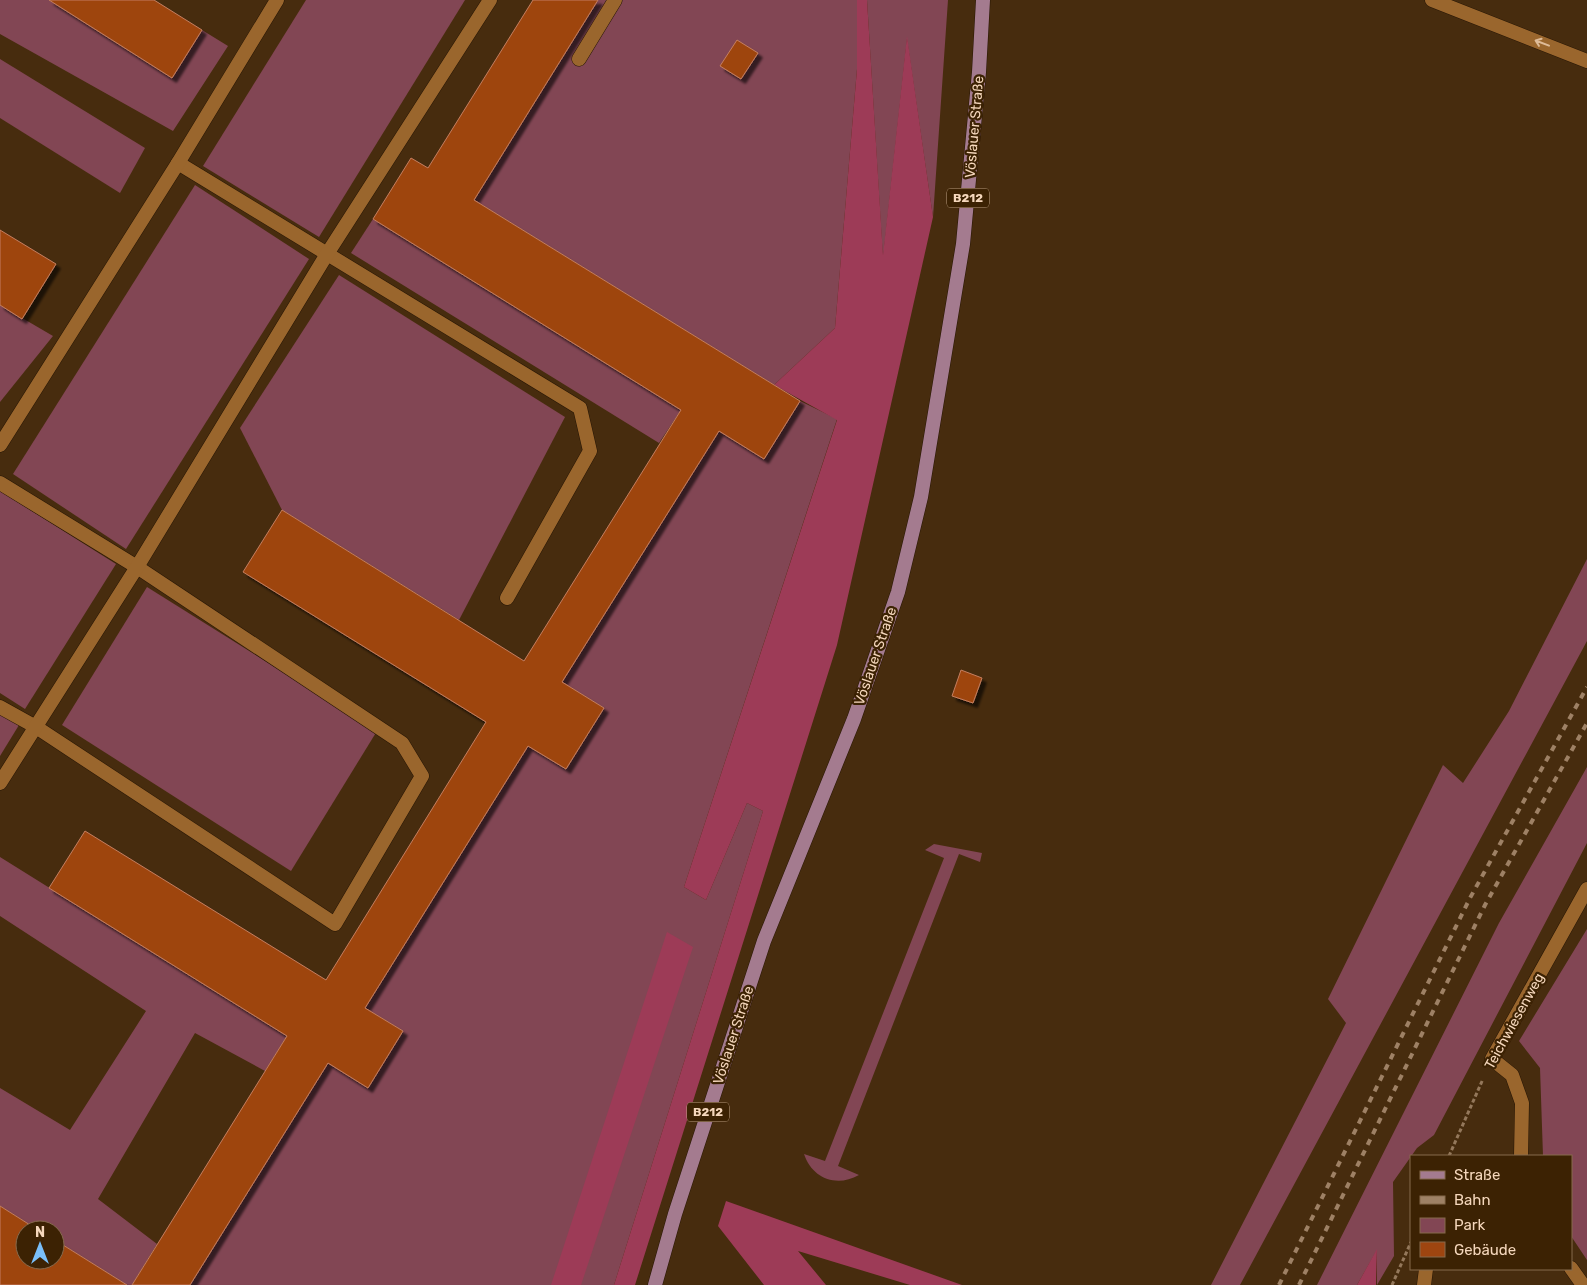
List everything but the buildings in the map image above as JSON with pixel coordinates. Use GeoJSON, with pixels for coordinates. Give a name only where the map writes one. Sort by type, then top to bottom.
{"type":"FeatureCollection","features":[{"type":"Feature","properties":{"kind":"main road","name":"Vöslauer Straße"},"geometry":{"type":"LineString","coordinates":[[655,1285],[764,941],[854,719],[898,592],[921,497],[963,244],[979,72],[983,0]]}},
{"type":"Feature","properties":{"kind":"lane"},"geometry":{"type":"LineString","coordinates":[[0,783],[137,567],[326,254],[490,0]]}},
{"type":"Feature","properties":{"kind":"lane"},"geometry":{"type":"LineString","coordinates":[[579,59],[615,0]]}},
{"type":"Feature","properties":{"kind":"lane"},"geometry":{"type":"LineString","coordinates":[[1432,0],[1587,61]]}},
{"type":"Feature","properties":{"kind":"lane"},"geometry":{"type":"LineString","coordinates":[[0,445],[178,163],[275,1]]}},
{"type":"Feature","properties":{"kind":"lane"},"geometry":{"type":"LineString","coordinates":[[178,163],[580,408],[590,452],[507,598]]}},
{"type":"Feature","properties":{"kind":"lane"},"geometry":{"type":"LineString","coordinates":[[0,483],[137,567],[402,743],[422,776],[335,924],[36,727],[0,707]]}},
{"type":"Feature","properties":{"kind":"lane","name":"Teichwiesenweg"},"geometry":{"type":"LineString","coordinates":[[1492,1059],[1587,889]]}},
{"type":"Feature","properties":{"kind":"lane"},"geometry":{"type":"LineString","coordinates":[[1492,1059],[1512,1075],[1522,1103],[1521,1155]]}},
{"type":"Feature","properties":{"kind":"lane"},"geometry":{"type":"LineString","coordinates":[[1572,1269],[1583,1285]]}},
{"type":"Feature","properties":{"kind":"lane"},"geometry":{"type":"LineString","coordinates":[[1424,1285],[1426,1270]]}},
{"type":"Feature","properties":{"kind":"path","name":"Teichwiesenweg"},"geometry":{"type":"LineString","coordinates":[[1449,1155],[1492,1059]]}},
{"type":"Feature","properties":{"kind":"path"},"geometry":{"type":"LineString","coordinates":[[1392,1285],[1410,1244]]}},
{"type":"Feature","properties":{"kind":"green space"},"geometry":{"type":"Polygon","coordinates":[[[0,0],[49,0],[172,78],[202,30],[228,46],[173,131],[0,34],[0,0]]]}},
{"type":"Feature","properties":{"kind":"green space"},"geometry":{"type":"Polygon","coordinates":[[[306,0],[465,0],[319,237],[203,166],[306,0]]]}},
{"type":"Feature","properties":{"kind":"green space"},"geometry":{"type":"Polygon","coordinates":[[[598,0],[857,0],[857,69],[835,328],[774,385],[474,200],[598,0]]]}},
{"type":"Feature","properties":{"kind":"green space"},"geometry":{"type":"Polygon","coordinates":[[[867,0],[948,0],[933,217],[907,39],[883,259],[867,0]]]}},
{"type":"Feature","properties":{"kind":"green space"},"geometry":{"type":"Polygon","coordinates":[[[0,59],[145,148],[120,193],[0,118],[0,59]]]}},
{"type":"Feature","properties":{"kind":"green space"},"geometry":{"type":"Polygon","coordinates":[[[195,185],[309,259],[126,549],[13,474],[195,185]]]}},
{"type":"Feature","properties":{"kind":"green space"},"geometry":{"type":"Polygon","coordinates":[[[373,219],[681,410],[659,443],[351,253],[373,219]]]}},
{"type":"Feature","properties":{"kind":"green space"},"geometry":{"type":"Polygon","coordinates":[[[339,275],[565,417],[459,620],[282,510],[240,428],[339,275]]]}},
{"type":"Feature","properties":{"kind":"green space"},"geometry":{"type":"Polygon","coordinates":[[[0,305],[53,336],[0,402],[0,305]]]}},
{"type":"Feature","properties":{"kind":"green space"},"geometry":{"type":"Polygon","coordinates":[[[800,401],[837,419],[684,887],[706,900],[747,803],[763,811],[614,1285],[190,1285],[328,1063],[368,1088],[403,1031],[365,1008],[528,746],[566,769],[604,708],[562,682],[719,431],[764,458],[800,401]]]}},
{"type":"Feature","properties":{"kind":"green space"},"geometry":{"type":"Polygon","coordinates":[[[0,491],[116,564],[25,709],[0,693],[0,491]]]}},
{"type":"Feature","properties":{"kind":"green space"},"geometry":{"type":"Polygon","coordinates":[[[1587,559],[1587,641],[1240,1285],[1211,1285],[1346,1023],[1328,999],[1443,765],[1463,783],[1509,711],[1587,559]]]}},
{"type":"Feature","properties":{"kind":"green space"},"geometry":{"type":"Polygon","coordinates":[[[147,587],[377,731],[291,871],[62,725],[147,587]]]}},
{"type":"Feature","properties":{"kind":"green space"},"geometry":{"type":"Polygon","coordinates":[[[0,714],[19,725],[0,756],[0,714]]]}},
{"type":"Feature","properties":{"kind":"green space"},"geometry":{"type":"Polygon","coordinates":[[[1587,767],[1587,843],[1434,1135],[1410,1155],[1410,1158],[1393,1182],[1394,1256],[1377,1285],[1377,1250],[1357,1285],[1317,1285],[1499,923],[1587,767]]]}},
{"type":"Feature","properties":{"kind":"green space"},"geometry":{"type":"Polygon","coordinates":[[[934,844],[982,853],[980,862],[959,854],[838,1166],[859,1175],[842,1181],[826,1178],[819,1175],[813,1169],[804,1154],[825,1161],[944,858],[925,850],[934,844]]]}},
{"type":"Feature","properties":{"kind":"green space"},"geometry":{"type":"Polygon","coordinates":[[[0,857],[287,1036],[265,1071],[195,1033],[98,1199],[157,1244],[132,1285],[127,1285],[65,1246],[65,1220],[22,1220],[0,1206],[0,1088],[70,1130],[146,1011],[0,916],[0,857]]]}},
{"type":"Feature","properties":{"kind":"green space"},"geometry":{"type":"Polygon","coordinates":[[[1587,929],[1587,1260],[1572,1238],[1572,1155],[1543,1155],[1540,1068],[1519,1041],[1587,929]]]}},
{"type":"Feature","properties":{"kind":"shaded area"},"geometry":{"type":"Polygon","coordinates":[[[857,0],[867,0],[883,255],[907,36],[933,217],[837,645],[635,1285],[614,1285],[763,811],[747,803],[706,900],[684,887],[837,420],[774,385],[835,328],[857,69],[857,0]]]}},
{"type":"Feature","properties":{"kind":"shaded area"},"geometry":{"type":"Polygon","coordinates":[[[667,932],[693,947],[581,1285],[551,1285],[667,932]]]}},
{"type":"Feature","properties":{"kind":"shaded area"},"geometry":{"type":"Polygon","coordinates":[[[726,1201],[962,1285],[910,1285],[798,1251],[826,1285],[764,1285],[718,1226],[726,1201]]]}},
{"type":"Feature","properties":{"kind":"shaded area"},"geometry":{"type":"Polygon","coordinates":[[[1377,1249],[1376,1285],[1357,1285],[1377,1249]]]}},
{"type":"Feature","properties":{"kind":"railway"},"geometry":{"type":"LineString","coordinates":[[1279,1285],[1470,898],[1587,687]]}},
{"type":"Feature","properties":{"kind":"railway"},"geometry":{"type":"LineString","coordinates":[[1299,1285],[1485,905],[1587,723]]}}]}
